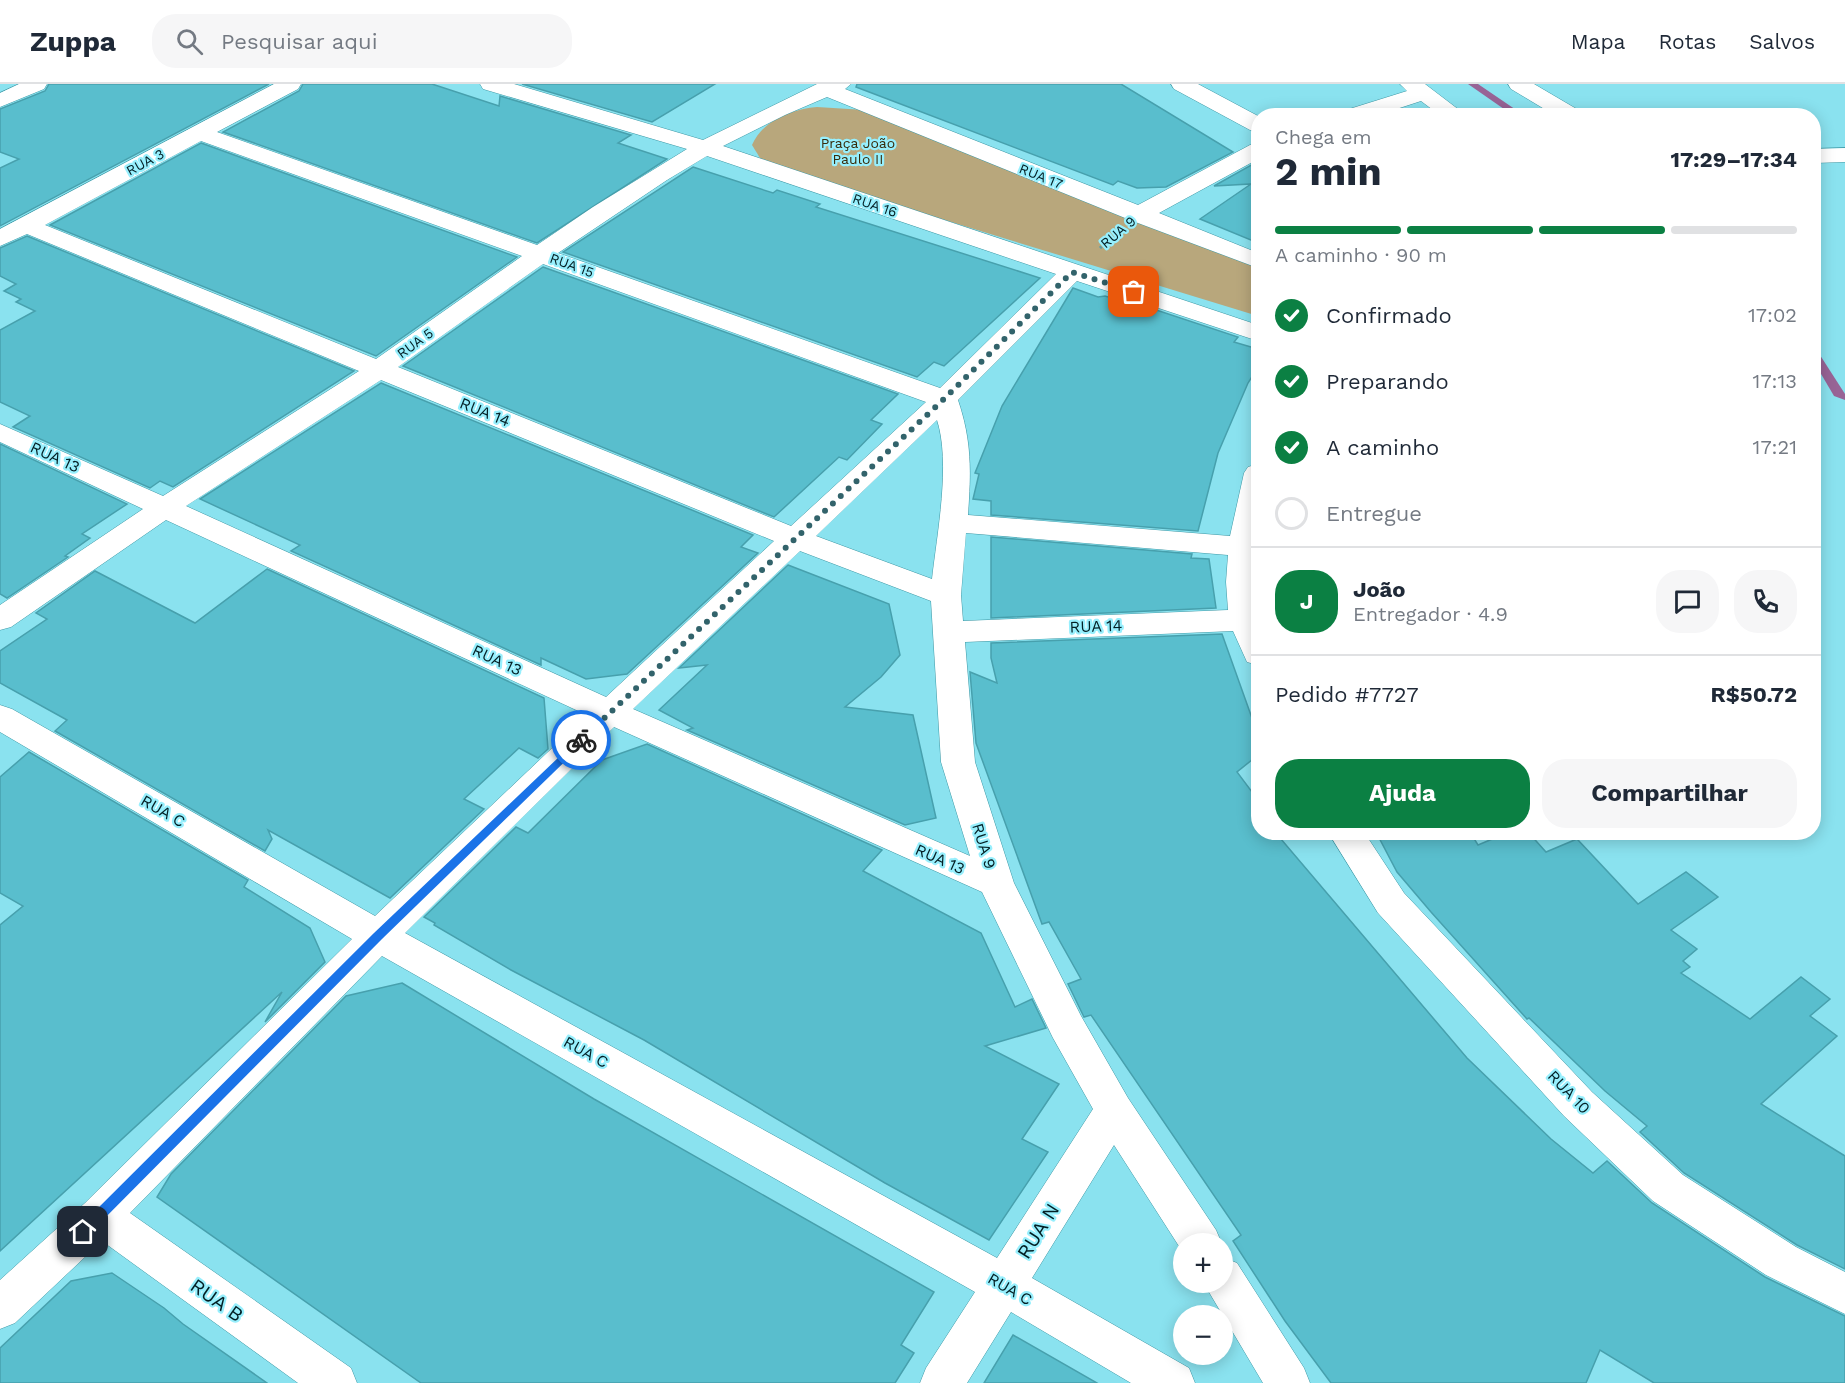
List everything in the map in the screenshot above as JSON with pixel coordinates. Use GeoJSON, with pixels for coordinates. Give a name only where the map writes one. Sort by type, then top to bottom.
{"type":"FeatureCollection","features":[{"type":"Feature","properties":{"kind":"street"},"geometry":{"type":"LineString","coordinates":[[0,101],[36,84]]}},
{"type":"Feature","properties":{"kind":"street","name":"RUA 3"},"geometry":{"type":"LineString","coordinates":[[0,238],[290,84]]}},
{"type":"Feature","properties":{"kind":"street","name":"RUA 16"},"geometry":{"type":"LineString","coordinates":[[490,84],[703,147],[1251,331]]}},
{"type":"Feature","properties":{"kind":"street"},"geometry":{"type":"LineString","coordinates":[[1182,84],[1251,121]]}},
{"type":"Feature","properties":{"kind":"street"},"geometry":{"type":"LineString","coordinates":[[1519,84],[1559,108]]}},
{"type":"Feature","properties":{"kind":"street","name":"RUA 5"},"geometry":{"type":"LineString","coordinates":[[0,620],[165,507],[380,369],[541,254],[703,147],[795,101],[832,87]]}},
{"type":"Feature","properties":{"kind":"street","name":"RUA 17"},"geometry":{"type":"LineString","coordinates":[[832,87],[1138,215],[1251,258]]}},
{"type":"Feature","properties":{"kind":"street"},"geometry":{"type":"LineString","coordinates":[[1370,108],[1418,88],[1445,108]]}},
{"type":"Feature","properties":{"kind":"street","name":"RUA 15"},"geometry":{"type":"LineString","coordinates":[[200,133],[944,399]]}},
{"type":"Feature","properties":{"kind":"street","name":"RUA 9"},"geometry":{"type":"LineString","coordinates":[[1138,215],[1251,154]]}},
{"type":"Feature","properties":{"kind":"street"},"geometry":{"type":"LineString","coordinates":[[1821,156],[1845,155]]}},
{"type":"Feature","properties":{"kind":"street","name":"RUA 14"},"geometry":{"type":"LineString","coordinates":[[25,225],[793,538],[946,595]]}},
{"type":"Feature","properties":{"kind":"street"},"geometry":{"type":"LineString","coordinates":[[0,1308],[100,1216],[378,936],[793,538],[944,399],[1072,272]]}},
{"type":"Feature","properties":{"kind":"street","name":"RUA 9"},"geometry":{"type":"LineString","coordinates":[[944,399],[954,429],[957,470],[946,595],[958,762],[996,883],[1067,1027],[1114,1110],[1194,1233]]}},
{"type":"Feature","properties":{"kind":"street","name":"RUA 13"},"geometry":{"type":"LineString","coordinates":[[0,432],[610,712],[996,883]]}},
{"type":"Feature","properties":{"kind":"street"},"geometry":{"type":"LineString","coordinates":[[1251,505],[1242,547],[1241,576],[1245,620],[1251,636]]}},
{"type":"Feature","properties":{"kind":"street"},"geometry":{"type":"LineString","coordinates":[[952,523],[1242,547]]}},
{"type":"Feature","properties":{"kind":"street","name":"RUA 14"},"geometry":{"type":"LineString","coordinates":[[948,632],[1245,620]]}},
{"type":"Feature","properties":{"kind":"street","name":"RUA C"},"geometry":{"type":"LineString","coordinates":[[0,717],[378,936],[1004,1285],[1173,1383]]}},
{"type":"Feature","properties":{"kind":"street","name":"RUA 10"},"geometry":{"type":"LineString","coordinates":[[1350,840],[1391,903],[1578,1104],[1668,1188],[1781,1261],[1845,1294]]}},
{"type":"Feature","properties":{"kind":"street","name":"RUA N"},"geometry":{"type":"LineString","coordinates":[[942,1383],[1114,1110]]}},
{"type":"Feature","properties":{"kind":"street","name":"RUA B"},"geometry":{"type":"LineString","coordinates":[[100,1216],[335,1383]]}},
{"type":"Feature","properties":{"kind":"street"},"geometry":{"type":"LineString","coordinates":[[1232,1293],[1288,1383]]}},
{"type":"Feature","properties":{"kind":"path","name":"RUA 9"},"geometry":{"type":"LineString","coordinates":[[1072,272],[1138,215]]}},
{"type":"Feature","properties":{"kind":"green space","name":"Praça João Paulo II"},"geometry":{"type":"Polygon","coordinates":[[[817,107],[865,110],[1251,263],[1251,314],[778,169],[760,158],[752,145],[763,129],[779,117],[798,110],[817,107]]]}},
{"type":"Feature","properties":{"kind":"building"},"geometry":{"type":"Polygon","coordinates":[[[49,84],[269,84],[0,226],[0,168],[19,159],[0,152],[0,109],[45,91],[49,84]]]}},
{"type":"Feature","properties":{"kind":"building"},"geometry":{"type":"Polygon","coordinates":[[[303,84],[432,84],[499,106],[500,96],[631,135],[618,143],[667,159],[537,243],[223,132],[299,91],[303,84]]]}},
{"type":"Feature","properties":{"kind":"building"},"geometry":{"type":"Polygon","coordinates":[[[522,84],[715,84],[652,122],[522,84]]]}},
{"type":"Feature","properties":{"kind":"building"},"geometry":{"type":"Polygon","coordinates":[[[857,84],[1121,84],[1233,152],[1166,187],[1137,188],[1118,181],[1113,185],[856,87],[857,84]]]}},
{"type":"Feature","properties":{"kind":"building"},"geometry":{"type":"Polygon","coordinates":[[[201,143],[517,257],[376,356],[50,225],[201,143]]]}},
{"type":"Feature","properties":{"kind":"building"},"geometry":{"type":"Polygon","coordinates":[[[1251,165],[1251,184],[1214,186],[1251,165]]]}},
{"type":"Feature","properties":{"kind":"building"},"geometry":{"type":"Polygon","coordinates":[[[693,167],[773,193],[777,190],[820,204],[816,207],[1040,278],[944,366],[934,362],[917,377],[563,252],[693,167]]]}},
{"type":"Feature","properties":{"kind":"building"},"geometry":{"type":"Polygon","coordinates":[[[1251,184],[1251,240],[1200,219],[1251,184]]]}},
{"type":"Feature","properties":{"kind":"building"},"geometry":{"type":"Polygon","coordinates":[[[27,236],[354,371],[173,487],[160,481],[150,488],[13,427],[30,416],[0,402],[0,330],[35,311],[16,302],[21,299],[4,291],[16,284],[0,276],[0,248],[27,236]]]}},
{"type":"Feature","properties":{"kind":"building"},"geometry":{"type":"Polygon","coordinates":[[[543,267],[898,394],[871,420],[882,424],[847,460],[839,457],[774,517],[403,366],[543,267]]]}},
{"type":"Feature","properties":{"kind":"building"},"geometry":{"type":"Polygon","coordinates":[[[1073,288],[1098,297],[1105,296],[1122,301],[1123,299],[1238,337],[1234,342],[1251,347],[1251,378],[1218,453],[1198,531],[991,515],[991,501],[973,499],[979,474],[975,473],[1002,406],[1073,288]]]}},
{"type":"Feature","properties":{"kind":"building"},"geometry":{"type":"Polygon","coordinates":[[[381,383],[753,535],[741,547],[758,553],[627,674],[586,679],[541,658],[541,665],[291,551],[300,545],[200,499],[381,383]]]}},
{"type":"Feature","properties":{"kind":"building"},"geometry":{"type":"Polygon","coordinates":[[[0,444],[127,504],[82,534],[90,538],[65,556],[68,557],[7,598],[0,594],[0,444]]]}},
{"type":"Feature","properties":{"kind":"building"},"geometry":{"type":"Polygon","coordinates":[[[991,537],[1192,554],[1191,558],[1209,559],[1216,608],[991,618],[991,537]]]}},
{"type":"Feature","properties":{"kind":"building"},"geometry":{"type":"Polygon","coordinates":[[[788,565],[889,604],[900,655],[881,677],[845,707],[913,715],[936,818],[905,825],[687,730],[693,728],[659,710],[707,665],[679,668],[788,565]]]}},
{"type":"Feature","properties":{"kind":"building"},"geometry":{"type":"Polygon","coordinates":[[[267,569],[544,698],[548,749],[538,758],[519,748],[464,799],[484,809],[390,898],[268,830],[272,839],[265,851],[55,731],[67,720],[0,683],[0,651],[47,619],[36,613],[95,571],[195,623],[267,569]]]}},
{"type":"Feature","properties":{"kind":"building"},"geometry":{"type":"Polygon","coordinates":[[[1222,634],[1251,715],[1251,761],[1237,772],[1251,791],[1251,840],[1282,840],[1467,1058],[1551,1139],[1593,1173],[1607,1161],[1652,1203],[1765,1277],[1845,1316],[1845,1383],[1654,1383],[1600,1350],[1586,1383],[1331,1383],[1285,1321],[1233,1241],[1241,1235],[1091,1015],[1084,1017],[1068,984],[1081,979],[1049,922],[1042,924],[976,743],[970,672],[997,683],[991,658],[991,643],[1222,634]]]}},
{"type":"Feature","properties":{"kind":"building"},"geometry":{"type":"Polygon","coordinates":[[[647,744],[882,850],[863,871],[981,933],[1015,1007],[1032,999],[1046,1028],[985,1046],[1059,1084],[1022,1139],[1048,1152],[989,1240],[885,1183],[644,1040],[511,970],[424,917],[516,827],[528,833],[602,760],[647,744]]]}},
{"type":"Feature","properties":{"kind":"building"},"geometry":{"type":"Polygon","coordinates":[[[29,752],[248,880],[244,887],[310,928],[325,962],[265,1022],[282,992],[0,1251],[0,925],[23,906],[0,893],[0,777],[29,752]]]}},
{"type":"Feature","properties":{"kind":"building"},"geometry":{"type":"Polygon","coordinates":[[[1380,840],[1475,840],[1478,845],[1490,840],[1535,840],[1546,852],[1578,840],[1638,904],[1686,872],[1718,897],[1671,930],[1697,949],[1683,961],[1690,967],[1681,973],[1750,1019],[1801,977],[1830,999],[1810,1016],[1837,1036],[1761,1104],[1845,1156],[1845,1269],[1797,1245],[1684,1173],[1640,1132],[1647,1126],[1605,1091],[1529,1018],[1527,1019],[1397,872],[1380,840]]]}},
{"type":"Feature","properties":{"kind":"building"},"geometry":{"type":"Polygon","coordinates":[[[402,983],[594,1099],[934,1292],[901,1345],[914,1353],[895,1383],[421,1383],[157,1197],[171,1174],[346,996],[402,983]]]}},
{"type":"Feature","properties":{"kind":"building"},"geometry":{"type":"Polygon","coordinates":[[[112,1273],[267,1383],[0,1383],[0,1348],[71,1281],[112,1273]]]}},
{"type":"Feature","properties":{"kind":"building"},"geometry":{"type":"Polygon","coordinates":[[[1013,1335],[1097,1383],[984,1383],[1013,1335]]]}},
{"type":"Feature","properties":{"kind":"waterway"},"geometry":{"type":"LineString","coordinates":[[1472,84],[1509,108]]}},
{"type":"Feature","properties":{"kind":"waterway"},"geometry":{"type":"LineString","coordinates":[[1821,366],[1839,396],[1845,397]]}},
{"type":"Feature","properties":{"kind":"way so far"},"geometry":{"type":"LineString","coordinates":[[581,740],[793,538],[944,399],[1072,272],[1134,292]]}},
{"type":"Feature","properties":{"kind":"route"},"geometry":{"type":"LineString","coordinates":[[83,1232],[378,936],[581,740]]}}]}
